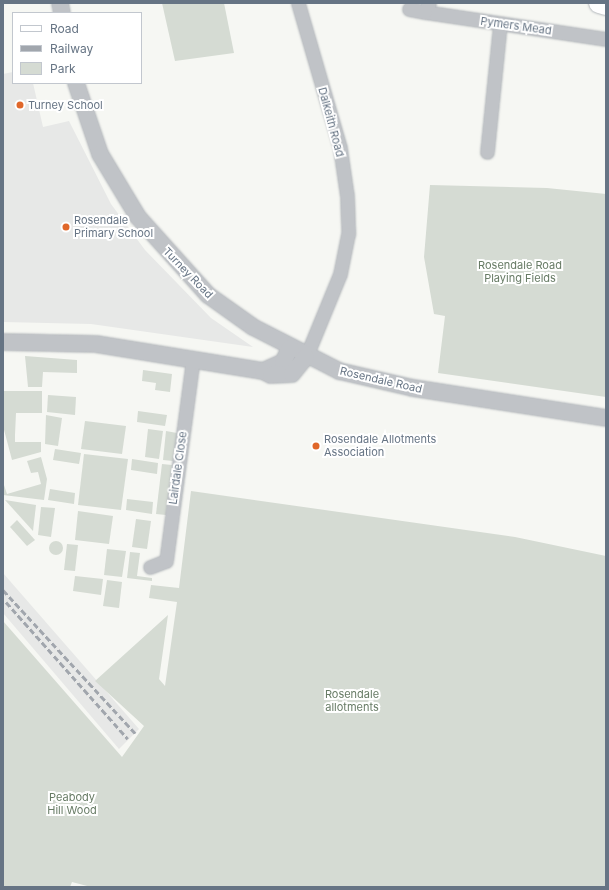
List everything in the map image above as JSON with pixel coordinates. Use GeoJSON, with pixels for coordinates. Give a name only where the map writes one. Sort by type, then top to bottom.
{"type":"FeatureCollection","features":[{"type":"Feature","properties":{"kind":"main road"},"geometry":{"type":"LineString","coordinates":[[599,3],[606,5]]}},
{"type":"Feature","properties":{"kind":"street","name":"Dalkeith Road"},"geometry":{"type":"LineString","coordinates":[[298,3],[340,148],[347,204],[348,234],[340,274],[306,357]]}},
{"type":"Feature","properties":{"kind":"street","name":"Pymers Mead"},"geometry":{"type":"LineString","coordinates":[[409,9],[427,8],[500,24],[606,39]]}},
{"type":"Feature","properties":{"kind":"street"},"geometry":{"type":"LineString","coordinates":[[487,152],[500,24]]}},
{"type":"Feature","properties":{"kind":"street","name":"Turney Road"},"geometry":{"type":"LineString","coordinates":[[76,84],[100,154],[138,217],[208,294],[242,320],[290,348]]}},
{"type":"Feature","properties":{"kind":"street"},"geometry":{"type":"LineString","coordinates":[[3,342],[87,343],[263,371],[272,376],[292,374],[306,357]]}},
{"type":"Feature","properties":{"kind":"street","name":"Rosendale Road"},"geometry":{"type":"LineString","coordinates":[[290,348],[306,357],[340,371],[413,388],[606,418]]}},
{"type":"Feature","properties":{"kind":"street"},"geometry":{"type":"LineString","coordinates":[[263,371],[283,362],[290,348]]}},
{"type":"Feature","properties":{"kind":"street","name":"Lairdale Close"},"geometry":{"type":"LineString","coordinates":[[150,567],[166,561],[193,359]]}},
{"type":"Feature","properties":{"kind":"shaded area","name":"Rosendale Primary School"},"geometry":{"type":"Polygon","coordinates":[[[12,72],[12,84],[33,84],[43,127],[69,121],[111,204],[145,250],[211,318],[253,347],[91,324],[3,322],[3,74],[12,72]]]}},
{"type":"Feature","properties":{"kind":"shaded area"},"geometry":{"type":"Polygon","coordinates":[[[3,573],[139,729],[119,749],[3,613],[3,573]]]}},
{"type":"Feature","properties":{"kind":"green space"},"geometry":{"type":"Polygon","coordinates":[[[162,3],[224,3],[234,53],[175,61],[162,3]]]}},
{"type":"Feature","properties":{"kind":"green space","name":"Rosendale Road Playing Fields"},"geometry":{"type":"Polygon","coordinates":[[[430,185],[547,188],[606,194],[606,397],[438,373],[445,316],[434,314],[424,257],[430,185]]]}},
{"type":"Feature","properties":{"kind":"green space"},"geometry":{"type":"Polygon","coordinates":[[[25,356],[77,360],[77,373],[43,372],[42,387],[28,387],[25,356]]]}},
{"type":"Feature","properties":{"kind":"green space"},"geometry":{"type":"Polygon","coordinates":[[[143,370],[172,374],[170,392],[155,390],[156,383],[142,381],[143,370]]]}},
{"type":"Feature","properties":{"kind":"green space"},"geometry":{"type":"Polygon","coordinates":[[[3,391],[42,391],[42,413],[16,413],[15,435],[15,442],[41,442],[41,452],[12,460],[3,426],[3,391]]]}},
{"type":"Feature","properties":{"kind":"green space"},"geometry":{"type":"Polygon","coordinates":[[[48,395],[76,397],[75,415],[47,412],[48,395]]]}},
{"type":"Feature","properties":{"kind":"green space"},"geometry":{"type":"Polygon","coordinates":[[[138,411],[167,415],[165,426],[137,422],[138,411]]]}},
{"type":"Feature","properties":{"kind":"green space"},"geometry":{"type":"Polygon","coordinates":[[[46,415],[62,418],[58,446],[45,444],[46,415]]]}},
{"type":"Feature","properties":{"kind":"green space"},"geometry":{"type":"Polygon","coordinates":[[[85,421],[126,426],[122,454],[81,449],[85,421]]]}},
{"type":"Feature","properties":{"kind":"green space"},"geometry":{"type":"Polygon","coordinates":[[[148,429],[163,431],[159,459],[145,457],[148,429]]]}},
{"type":"Feature","properties":{"kind":"green space"},"geometry":{"type":"Polygon","coordinates":[[[166,431],[177,433],[173,461],[163,460],[166,431]]]}},
{"type":"Feature","properties":{"kind":"green space"},"geometry":{"type":"Polygon","coordinates":[[[55,449],[81,453],[79,464],[53,460],[55,449]]]}},
{"type":"Feature","properties":{"kind":"green space"},"geometry":{"type":"Polygon","coordinates":[[[84,454],[128,459],[121,510],[78,505],[84,454]]]}},
{"type":"Feature","properties":{"kind":"green space"},"geometry":{"type":"Polygon","coordinates":[[[41,457],[47,479],[44,500],[3,495],[3,482],[7,494],[41,484],[38,472],[31,473],[27,461],[41,457]]]}},
{"type":"Feature","properties":{"kind":"green space"},"geometry":{"type":"Polygon","coordinates":[[[132,459],[158,463],[157,474],[131,470],[132,459]]]}},
{"type":"Feature","properties":{"kind":"green space"},"geometry":{"type":"Polygon","coordinates":[[[162,464],[172,465],[166,515],[156,514],[162,464]]]}},
{"type":"Feature","properties":{"kind":"green space"},"geometry":{"type":"Polygon","coordinates":[[[50,489],[75,493],[74,504],[48,500],[50,489]]]}},
{"type":"Feature","properties":{"kind":"green space","name":"Rosendale allotments"},"geometry":{"type":"Polygon","coordinates":[[[191,491],[515,537],[606,556],[606,887],[91,887],[72,882],[70,887],[3,887],[3,621],[122,757],[144,726],[95,681],[168,615],[159,679],[165,686],[177,602],[149,598],[151,585],[179,588],[191,491]]]}},
{"type":"Feature","properties":{"kind":"green space"},"geometry":{"type":"Polygon","coordinates":[[[127,499],[153,502],[152,514],[126,510],[127,499]]]}},
{"type":"Feature","properties":{"kind":"green space"},"geometry":{"type":"Polygon","coordinates":[[[5,500],[36,505],[33,531],[5,500]]]}},
{"type":"Feature","properties":{"kind":"green space"},"geometry":{"type":"Polygon","coordinates":[[[41,507],[55,508],[51,537],[38,535],[41,507]]]}},
{"type":"Feature","properties":{"kind":"green space"},"geometry":{"type":"Polygon","coordinates":[[[78,511],[113,516],[109,544],[75,540],[78,511]]]}},
{"type":"Feature","properties":{"kind":"green space"},"geometry":{"type":"Polygon","coordinates":[[[136,519],[151,521],[147,549],[132,547],[136,519]]]}},
{"type":"Feature","properties":{"kind":"green space"},"geometry":{"type":"Polygon","coordinates":[[[17,520],[35,540],[27,546],[10,527],[17,520]]]}},
{"type":"Feature","properties":{"kind":"green space"},"geometry":{"type":"Polygon","coordinates":[[[53,541],[59,541],[63,545],[63,551],[59,555],[53,555],[49,551],[49,545],[53,541]]]}},
{"type":"Feature","properties":{"kind":"green space"},"geometry":{"type":"Polygon","coordinates":[[[67,544],[78,545],[75,571],[64,570],[67,544]]]}},
{"type":"Feature","properties":{"kind":"green space"},"geometry":{"type":"Polygon","coordinates":[[[107,549],[126,551],[122,577],[104,575],[107,549]]]}},
{"type":"Feature","properties":{"kind":"green space"},"geometry":{"type":"Polygon","coordinates":[[[130,552],[140,553],[137,576],[152,578],[152,581],[127,578],[130,552]]]}},
{"type":"Feature","properties":{"kind":"green space"},"geometry":{"type":"Polygon","coordinates":[[[75,576],[103,579],[101,595],[73,591],[75,576]]]}},
{"type":"Feature","properties":{"kind":"green space"},"geometry":{"type":"Polygon","coordinates":[[[107,580],[122,582],[119,608],[103,606],[107,580]]]}},
{"type":"Feature","properties":{"kind":"railway"},"geometry":{"type":"LineString","coordinates":[[3,590],[135,733]]}},
{"type":"Feature","properties":{"kind":"railway"},"geometry":{"type":"LineString","coordinates":[[6,602],[128,739]]}},
{"type":"Feature","properties":{"kind":"place","name":"Turney School"},"geometry":{"type":"Point","coordinates":[20,105]}},
{"type":"Feature","properties":{"kind":"place","name":"Rosendale Primary School"},"geometry":{"type":"Point","coordinates":[66,227]}},
{"type":"Feature","properties":{"kind":"place","name":"Rosendale Allotments Association"},"geometry":{"type":"Point","coordinates":[316,446]}},
{"type":"Feature","properties":{"kind":"park label","name":"Peabody Hill Wood"},"geometry":{"type":"Point","coordinates":[72,804]}}]}
